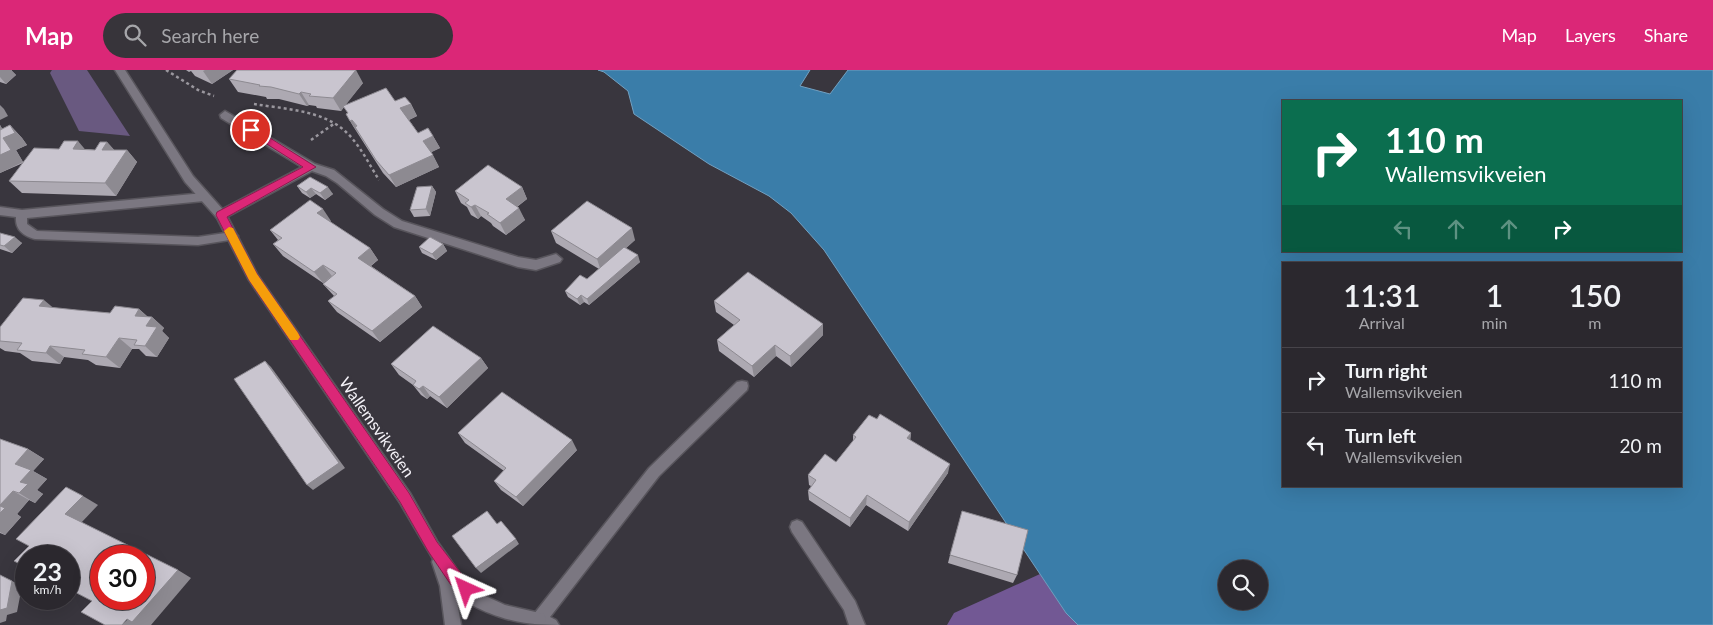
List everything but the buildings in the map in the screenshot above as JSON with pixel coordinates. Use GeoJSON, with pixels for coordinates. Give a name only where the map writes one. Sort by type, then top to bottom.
{"type":"FeatureCollection","features":[{"type":"Feature","properties":{"kind":"street","name":"Wallemsvikveien"},"geometry":{"type":"LineString","coordinates":[[120,70],[189,179],[221,215],[253,277],[405,498],[432,546],[456,580],[476,599],[504,612],[545,622],[654,472],[742,386]]}},
{"type":"Feature","properties":{"kind":"street"},"geometry":{"type":"LineString","coordinates":[[225,115],[311,167],[330,173],[379,212],[398,224],[518,262],[536,265],[556,259]]}},
{"type":"Feature","properties":{"kind":"street"},"geometry":{"type":"LineString","coordinates":[[221,215],[311,167]]}},
{"type":"Feature","properties":{"kind":"street"},"geometry":{"type":"LineString","coordinates":[[0,211],[22,214],[204,197]]}},
{"type":"Feature","properties":{"kind":"street"},"geometry":{"type":"LineString","coordinates":[[22,214],[21,225],[35,235],[198,241],[232,236]]}},
{"type":"Feature","properties":{"kind":"street"},"geometry":{"type":"LineString","coordinates":[[797,527],[850,606],[857,625]]}},
{"type":"Feature","properties":{"kind":"street"},"geometry":{"type":"LineString","coordinates":[[432,546],[447,586],[453,625]]}},
{"type":"Feature","properties":{"kind":"path"},"geometry":{"type":"LineString","coordinates":[[166,70],[198,90],[215,96]]}},
{"type":"Feature","properties":{"kind":"path"},"geometry":{"type":"LineString","coordinates":[[249,103],[318,117],[335,123],[347,132],[382,184]]}},
{"type":"Feature","properties":{"kind":"shaded area"},"geometry":{"type":"Polygon","coordinates":[[[52,70],[87,70],[130,136],[79,131],[50,73],[52,70]]]}},
{"type":"Feature","properties":{"kind":"shaded area"},"geometry":{"type":"Polygon","coordinates":[[[1040,574],[1066,613],[1078,625],[947,625],[954,613],[1040,574]]]}},
{"type":"Feature","properties":{"kind":"water"},"geometry":{"type":"Polygon","coordinates":[[[598,70],[810,70],[800,86],[830,94],[848,70],[1713,70],[1713,625],[1078,625],[1066,613],[824,250],[791,213],[769,196],[709,164],[634,114],[628,91],[604,72],[598,70]]]}},
{"type":"Feature","properties":{"kind":"slow traffic"},"geometry":{"type":"LineString","coordinates":[[229,231],[253,277],[294,337]]}},
{"type":"Feature","properties":{"kind":"route"},"geometry":{"type":"LineString","coordinates":[[251,130],[311,167],[221,215],[253,277],[405,498],[432,546],[456,580],[466,589]]}}]}
